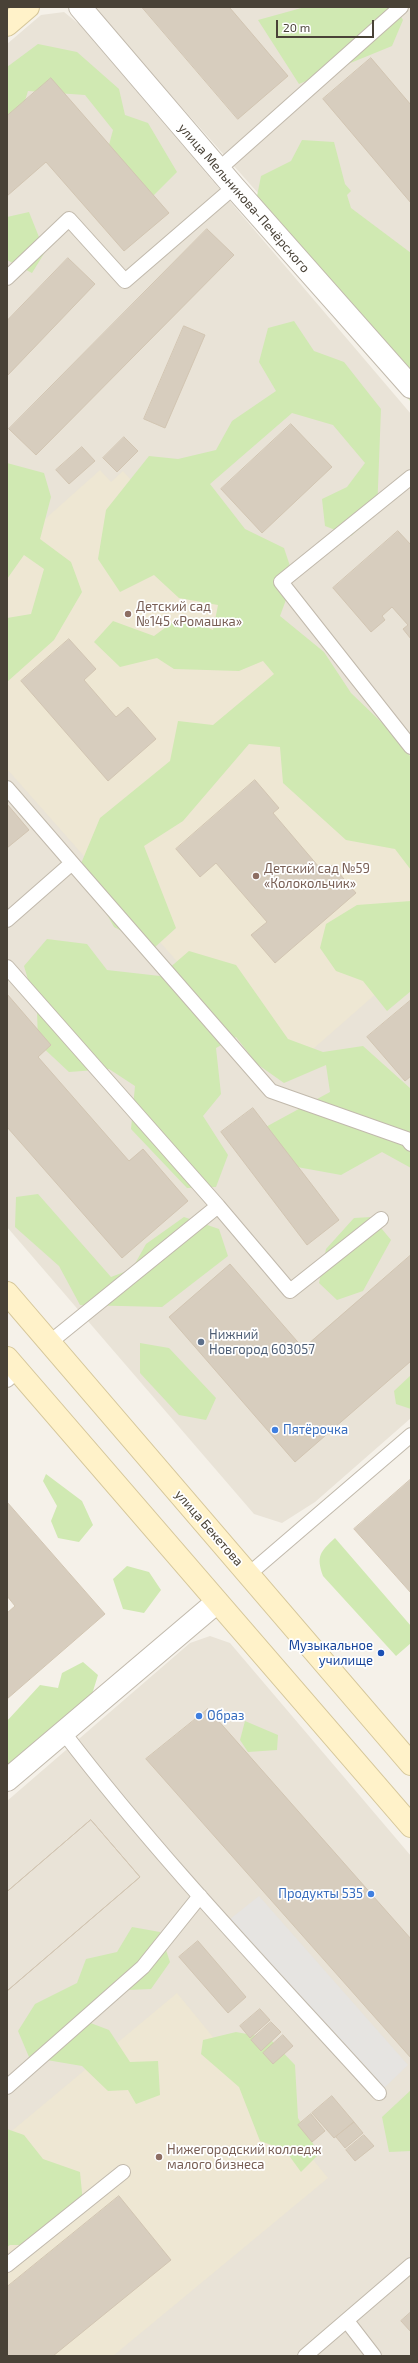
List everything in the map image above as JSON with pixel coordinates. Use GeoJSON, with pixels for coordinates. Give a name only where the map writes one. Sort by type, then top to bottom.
{"type":"FeatureCollection","features":[{"type":"Feature","properties":{"kind":"main road"},"geometry":{"type":"LineString","coordinates":[[7,25],[28,7]]}},
{"type":"Feature","properties":{"kind":"main road","name":"улица Бекетова"},"geometry":{"type":"LineString","coordinates":[[7,1293],[411,1764]]}},
{"type":"Feature","properties":{"kind":"main road"},"geometry":{"type":"LineString","coordinates":[[11,1369],[217,1602],[411,1826]]}},
{"type":"Feature","properties":{"kind":"street","name":"улица Мельникова-Печёрского"},"geometry":{"type":"LineString","coordinates":[[80,7],[234,187],[411,386]]}},
{"type":"Feature","properties":{"kind":"street"},"geometry":{"type":"LineString","coordinates":[[7,1780],[64,1734],[217,1602]]}},
{"type":"Feature","properties":{"kind":"lane"},"geometry":{"type":"LineString","coordinates":[[219,169],[401,7]]}},
{"type":"Feature","properties":{"kind":"lane"},"geometry":{"type":"LineString","coordinates":[[7,278],[69,219],[125,281],[234,187]]}},
{"type":"Feature","properties":{"kind":"lane"},"geometry":{"type":"LineString","coordinates":[[411,477],[281,582],[411,747]]}},
{"type":"Feature","properties":{"kind":"lane"},"geometry":{"type":"LineString","coordinates":[[7,788],[271,1091],[407,1139],[411,1144]]}},
{"type":"Feature","properties":{"kind":"lane"},"geometry":{"type":"LineString","coordinates":[[7,920],[72,863]]}},
{"type":"Feature","properties":{"kind":"lane"},"geometry":{"type":"LineString","coordinates":[[7,967],[218,1206],[290,1291],[381,1219]]}},
{"type":"Feature","properties":{"kind":"lane"},"geometry":{"type":"LineString","coordinates":[[49,1343],[218,1206]]}},
{"type":"Feature","properties":{"kind":"lane"},"geometry":{"type":"LineString","coordinates":[[249,1574],[411,1435]]}},
{"type":"Feature","properties":{"kind":"lane"},"geometry":{"type":"LineString","coordinates":[[64,1734],[97,1776],[200,1896],[379,2093]]}},
{"type":"Feature","properties":{"kind":"lane"},"geometry":{"type":"LineString","coordinates":[[7,2087],[143,1967],[200,1896]]}},
{"type":"Feature","properties":{"kind":"lane"},"geometry":{"type":"LineString","coordinates":[[9,2260],[123,2172]]}},
{"type":"Feature","properties":{"kind":"lane"},"geometry":{"type":"LineString","coordinates":[[305,2356],[411,2265]]}},
{"type":"Feature","properties":{"kind":"lane"},"geometry":{"type":"LineString","coordinates":[[347,2321],[374,2356]]}},
{"type":"Feature","properties":{"kind":"shaded area"},"geometry":{"type":"Polygon","coordinates":[[[94,7],[411,7],[411,365],[96,11],[94,7]]]}},
{"type":"Feature","properties":{"kind":"shaded area"},"geometry":{"type":"Polygon","coordinates":[[[64,12],[80,25],[411,414],[411,1418],[315,1502],[282,1523],[254,1514],[7,1227],[7,44],[41,15],[64,12]]]}},
{"type":"Feature","properties":{"kind":"shaded area"},"geometry":{"type":"Polygon","coordinates":[[[100,470],[111,482],[123,471],[411,797],[411,963],[280,1078],[7,769],[7,553],[100,470]]]}},
{"type":"Feature","properties":{"kind":"shaded area"},"geometry":{"type":"Polygon","coordinates":[[[210,1636],[230,1643],[411,1856],[411,2356],[7,2356],[7,1801],[190,1643],[210,1636]]]}},
{"type":"Feature","properties":{"kind":"shaded area"},"geometry":{"type":"Polygon","coordinates":[[[259,1896],[408,2065],[379,2093],[225,1923],[259,1896]]]}},
{"type":"Feature","properties":{"kind":"shaded area","name":"Нижегородский колледж малого бизнеса"},"geometry":{"type":"Polygon","coordinates":[[[177,1993],[328,2178],[113,2356],[7,2356],[7,2135],[177,1993]]]}},
{"type":"Feature","properties":{"kind":"green space"},"geometry":{"type":"Polygon","coordinates":[[[305,7],[395,7],[403,20],[392,46],[299,84],[258,20],[305,7]]]}},
{"type":"Feature","properties":{"kind":"green space"},"geometry":{"type":"Polygon","coordinates":[[[38,44],[77,52],[119,89],[125,115],[148,123],[177,172],[144,205],[103,167],[113,130],[85,95],[28,91],[16,130],[7,137],[7,67],[38,44]]]}},
{"type":"Feature","properties":{"kind":"green space"},"geometry":{"type":"Polygon","coordinates":[[[302,140],[334,142],[345,184],[351,191],[347,195],[351,208],[411,253],[411,402],[361,342],[256,201],[261,176],[291,161],[302,140]]]}},
{"type":"Feature","properties":{"kind":"green space"},"geometry":{"type":"Polygon","coordinates":[[[29,212],[45,252],[32,273],[7,260],[7,217],[29,212]]]}},
{"type":"Feature","properties":{"kind":"green space"},"geometry":{"type":"Polygon","coordinates":[[[294,321],[314,351],[344,362],[381,409],[377,513],[351,536],[325,526],[322,499],[347,487],[365,463],[333,425],[292,413],[210,484],[245,529],[284,548],[294,578],[280,616],[324,652],[351,693],[402,742],[411,758],[411,870],[395,849],[346,840],[283,783],[280,747],[249,744],[183,821],[144,846],[176,928],[154,948],[114,927],[80,866],[100,818],[170,761],[178,721],[213,725],[274,674],[263,661],[239,671],[174,669],[157,658],[120,667],[94,642],[113,621],[154,636],[181,616],[213,630],[218,605],[179,598],[154,575],[120,592],[98,559],[106,510],[149,456],[178,459],[216,450],[232,421],[276,391],[259,362],[268,328],[294,321]]]}},
{"type":"Feature","properties":{"kind":"green space"},"geometry":{"type":"Polygon","coordinates":[[[7,463],[44,473],[51,497],[40,539],[71,562],[82,592],[54,640],[7,682],[7,618],[31,614],[44,569],[24,555],[7,579],[7,463]]]}},
{"type":"Feature","properties":{"kind":"green space"},"geometry":{"type":"Polygon","coordinates":[[[411,901],[411,991],[387,1011],[363,981],[336,971],[320,948],[326,924],[357,905],[411,901]]]}},
{"type":"Feature","properties":{"kind":"green space"},"geometry":{"type":"Polygon","coordinates":[[[47,939],[87,944],[107,970],[160,976],[189,951],[236,965],[288,1039],[323,1052],[363,1046],[411,1089],[411,1168],[382,1152],[341,1175],[286,1165],[262,1129],[330,1092],[326,1065],[284,1083],[257,1064],[236,1037],[216,1048],[221,1094],[203,1116],[228,1155],[216,1187],[187,1188],[131,1129],[135,1086],[109,1069],[69,1072],[38,1043],[37,1010],[24,966],[47,939]]]}},
{"type":"Feature","properties":{"kind":"green space"},"geometry":{"type":"Polygon","coordinates":[[[38,1194],[111,1277],[132,1269],[146,1244],[184,1217],[219,1229],[228,1256],[162,1307],[80,1305],[59,1266],[15,1227],[16,1197],[38,1194]]]}},
{"type":"Feature","properties":{"kind":"green space"},"geometry":{"type":"Polygon","coordinates":[[[372,1217],[391,1240],[363,1291],[337,1300],[319,1283],[326,1249],[354,1218],[372,1217]]]}},
{"type":"Feature","properties":{"kind":"green space"},"geometry":{"type":"Polygon","coordinates":[[[140,1343],[169,1348],[216,1398],[206,1420],[179,1415],[140,1373],[140,1343]]]}},
{"type":"Feature","properties":{"kind":"green space"},"geometry":{"type":"Polygon","coordinates":[[[411,1375],[411,1409],[396,1404],[394,1391],[411,1375]]]}},
{"type":"Feature","properties":{"kind":"green space"},"geometry":{"type":"Polygon","coordinates":[[[46,1474],[82,1501],[93,1525],[79,1542],[58,1538],[51,1521],[57,1506],[43,1481],[46,1474]]]}},
{"type":"Feature","properties":{"kind":"green space"},"geometry":{"type":"Polygon","coordinates":[[[335,1538],[411,1626],[411,1643],[396,1656],[323,1576],[320,1564],[321,1555],[326,1547],[335,1538]]]}},
{"type":"Feature","properties":{"kind":"green space"},"geometry":{"type":"Polygon","coordinates":[[[127,1566],[149,1572],[161,1590],[144,1613],[123,1609],[113,1579],[127,1566]]]}},
{"type":"Feature","properties":{"kind":"green space"},"geometry":{"type":"Polygon","coordinates":[[[83,1662],[98,1675],[89,1704],[66,1715],[50,1751],[7,1789],[7,1721],[40,1685],[58,1688],[62,1673],[83,1662]]]}},
{"type":"Feature","properties":{"kind":"green space"},"geometry":{"type":"Polygon","coordinates":[[[245,1721],[278,1735],[277,1750],[248,1752],[240,1740],[245,1721]]]}},
{"type":"Feature","properties":{"kind":"green space"},"geometry":{"type":"Polygon","coordinates":[[[132,1927],[160,1932],[170,1962],[151,1989],[104,1991],[88,2022],[109,2030],[130,2062],[158,2061],[160,2095],[136,2104],[128,2090],[108,2091],[82,2066],[29,2057],[18,2031],[35,2004],[77,1983],[86,1959],[117,1952],[132,1927]]]}},
{"type":"Feature","properties":{"kind":"green space"},"geometry":{"type":"Polygon","coordinates":[[[236,2032],[269,2038],[295,2065],[298,2118],[319,2154],[301,2172],[285,2150],[260,2141],[239,2087],[201,2054],[203,2040],[236,2032]]]}},
{"type":"Feature","properties":{"kind":"green space"},"geometry":{"type":"Polygon","coordinates":[[[411,2090],[411,2151],[389,2152],[382,2117],[411,2090]]]}},
{"type":"Feature","properties":{"kind":"green space"},"geometry":{"type":"Polygon","coordinates":[[[7,2129],[24,2135],[43,2159],[80,2172],[84,2213],[41,2245],[10,2245],[7,2247],[7,2129]]]}},
{"type":"Feature","properties":{"kind":"building"},"geometry":{"type":"Polygon","coordinates":[[[142,7],[232,7],[230,8],[288,76],[238,119],[142,7]]]}},
{"type":"Feature","properties":{"kind":"building"},"geometry":{"type":"Polygon","coordinates":[[[371,58],[411,105],[411,203],[323,99],[371,58]]]}},
{"type":"Feature","properties":{"kind":"building"},"geometry":{"type":"Polygon","coordinates":[[[51,78],[169,213],[124,251],[46,162],[7,196],[7,116],[51,78]]]}},
{"type":"Feature","properties":{"kind":"building"},"geometry":{"type":"Polygon","coordinates":[[[207,229],[234,255],[36,455],[9,429],[207,229]]]}},
{"type":"Feature","properties":{"kind":"building"},"geometry":{"type":"Polygon","coordinates":[[[68,258],[95,284],[7,376],[7,321],[68,258]]]}},
{"type":"Feature","properties":{"kind":"building"},"geometry":{"type":"Polygon","coordinates":[[[184,326],[205,335],[165,428],[144,419],[184,326]]]}},
{"type":"Feature","properties":{"kind":"building"},"geometry":{"type":"Polygon","coordinates":[[[291,424],[332,467],[262,533],[221,489],[291,424]]]}},
{"type":"Feature","properties":{"kind":"building"},"geometry":{"type":"Polygon","coordinates":[[[124,437],[138,451],[117,472],[103,458],[124,437]]]}},
{"type":"Feature","properties":{"kind":"building"},"geometry":{"type":"Polygon","coordinates":[[[82,447],[95,461],[69,484],[56,470],[82,447]]]}},
{"type":"Feature","properties":{"kind":"building"},"geometry":{"type":"Polygon","coordinates":[[[398,531],[411,545],[411,639],[403,629],[408,625],[392,607],[382,616],[385,620],[371,632],[333,588],[398,531]]]}},
{"type":"Feature","properties":{"kind":"building"},"geometry":{"type":"Polygon","coordinates":[[[69,639],[96,669],[84,680],[116,717],[128,707],[156,739],[108,781],[21,681],[69,639]]]}},
{"type":"Feature","properties":{"kind":"building"},"geometry":{"type":"Polygon","coordinates":[[[255,780],[279,808],[273,813],[324,873],[332,865],[356,893],[275,963],[251,935],[267,922],[216,863],[200,877],[176,849],[255,780]]]}},
{"type":"Feature","properties":{"kind":"building"},"geometry":{"type":"Polygon","coordinates":[[[7,804],[29,830],[7,848],[7,804]]]}},
{"type":"Feature","properties":{"kind":"building"},"geometry":{"type":"Polygon","coordinates":[[[7,994],[51,1045],[38,1057],[129,1161],[143,1149],[188,1201],[122,1258],[7,1127],[7,994]]]}},
{"type":"Feature","properties":{"kind":"building"},"geometry":{"type":"Polygon","coordinates":[[[411,1000],[411,1076],[405,1081],[367,1037],[411,1000]]]}},
{"type":"Feature","properties":{"kind":"building"},"geometry":{"type":"Polygon","coordinates":[[[253,1108],[339,1220],[307,1245],[221,1132],[253,1108]]]}},
{"type":"Feature","properties":{"kind":"building"},"geometry":{"type":"Polygon","coordinates":[[[411,1255],[411,1361],[295,1462],[169,1317],[230,1264],[303,1348],[411,1255]]]}},
{"type":"Feature","properties":{"kind":"building"},"geometry":{"type":"Polygon","coordinates":[[[411,1479],[411,1593],[354,1529],[411,1479]]]}},
{"type":"Feature","properties":{"kind":"building"},"geometry":{"type":"Polygon","coordinates":[[[7,1502],[105,1614],[7,1699],[7,1613],[15,1606],[7,1596],[7,1502]]]}},
{"type":"Feature","properties":{"kind":"building"},"geometry":{"type":"Polygon","coordinates":[[[208,1709],[411,1939],[411,2058],[146,1759],[208,1709]]]}},
{"type":"Feature","properties":{"kind":"building"},"geometry":{"type":"Polygon","coordinates":[[[91,1820],[140,1877],[7,1991],[7,1892],[91,1820]]]}},
{"type":"Feature","properties":{"kind":"building"},"geometry":{"type":"Polygon","coordinates":[[[91,1820],[140,1877],[7,1991],[7,1892],[91,1820]]]}},
{"type":"Feature","properties":{"kind":"building"},"geometry":{"type":"Polygon","coordinates":[[[198,1941],[246,1997],[228,2013],[179,1957],[198,1941]]]}},
{"type":"Feature","properties":{"kind":"building"},"geometry":{"type":"Polygon","coordinates":[[[260,2009],[270,2020],[250,2038],[240,2026],[260,2009]]]}},
{"type":"Feature","properties":{"kind":"building"},"geometry":{"type":"Polygon","coordinates":[[[271,2022],[281,2032],[261,2051],[251,2040],[271,2022]]]}},
{"type":"Feature","properties":{"kind":"building"},"geometry":{"type":"Polygon","coordinates":[[[283,2035],[293,2046],[273,2064],[263,2053],[283,2035]]]}},
{"type":"Feature","properties":{"kind":"building"},"geometry":{"type":"Polygon","coordinates":[[[332,2096],[354,2122],[334,2138],[312,2113],[332,2096]]]}},
{"type":"Feature","properties":{"kind":"building"},"geometry":{"type":"Polygon","coordinates":[[[311,2114],[325,2131],[312,2142],[298,2125],[311,2114]]]}},
{"type":"Feature","properties":{"kind":"building"},"geometry":{"type":"Polygon","coordinates":[[[354,2122],[363,2133],[345,2148],[336,2137],[354,2122]]]}},
{"type":"Feature","properties":{"kind":"building"},"geometry":{"type":"Polygon","coordinates":[[[364,2135],[374,2146],[355,2161],[346,2150],[364,2135]]]}},
{"type":"Feature","properties":{"kind":"building"},"geometry":{"type":"Polygon","coordinates":[[[119,2196],[171,2260],[53,2356],[7,2356],[7,2287],[119,2196]]]}},
{"type":"Feature","properties":{"kind":"building"},"geometry":{"type":"Polygon","coordinates":[[[411,2312],[411,2332],[401,2321],[411,2312]]]}},
{"type":"Feature","properties":{"kind":"place","name":"Детский сад №145 «Ромашка»"},"geometry":{"type":"Point","coordinates":[128,614]}},
{"type":"Feature","properties":{"kind":"place","name":"Детский сад №59 «Колокольчик»"},"geometry":{"type":"Point","coordinates":[256,876]}},
{"type":"Feature","properties":{"kind":"place","name":"Нижний Новгород 603057"},"geometry":{"type":"Point","coordinates":[201,1342]}},
{"type":"Feature","properties":{"kind":"place","name":"Пятёрочка"},"geometry":{"type":"Point","coordinates":[275,1430]}},
{"type":"Feature","properties":{"kind":"place","name":"Музыкальное училище"},"geometry":{"type":"Point","coordinates":[381,1653]}},
{"type":"Feature","properties":{"kind":"place","name":"Образ"},"geometry":{"type":"Point","coordinates":[199,1716]}},
{"type":"Feature","properties":{"kind":"place","name":"Продукты 535"},"geometry":{"type":"Point","coordinates":[371,1894]}},
{"type":"Feature","properties":{"kind":"place","name":"Нижегородский колледж малого бизнеса"},"geometry":{"type":"Point","coordinates":[159,2157]}}]}
